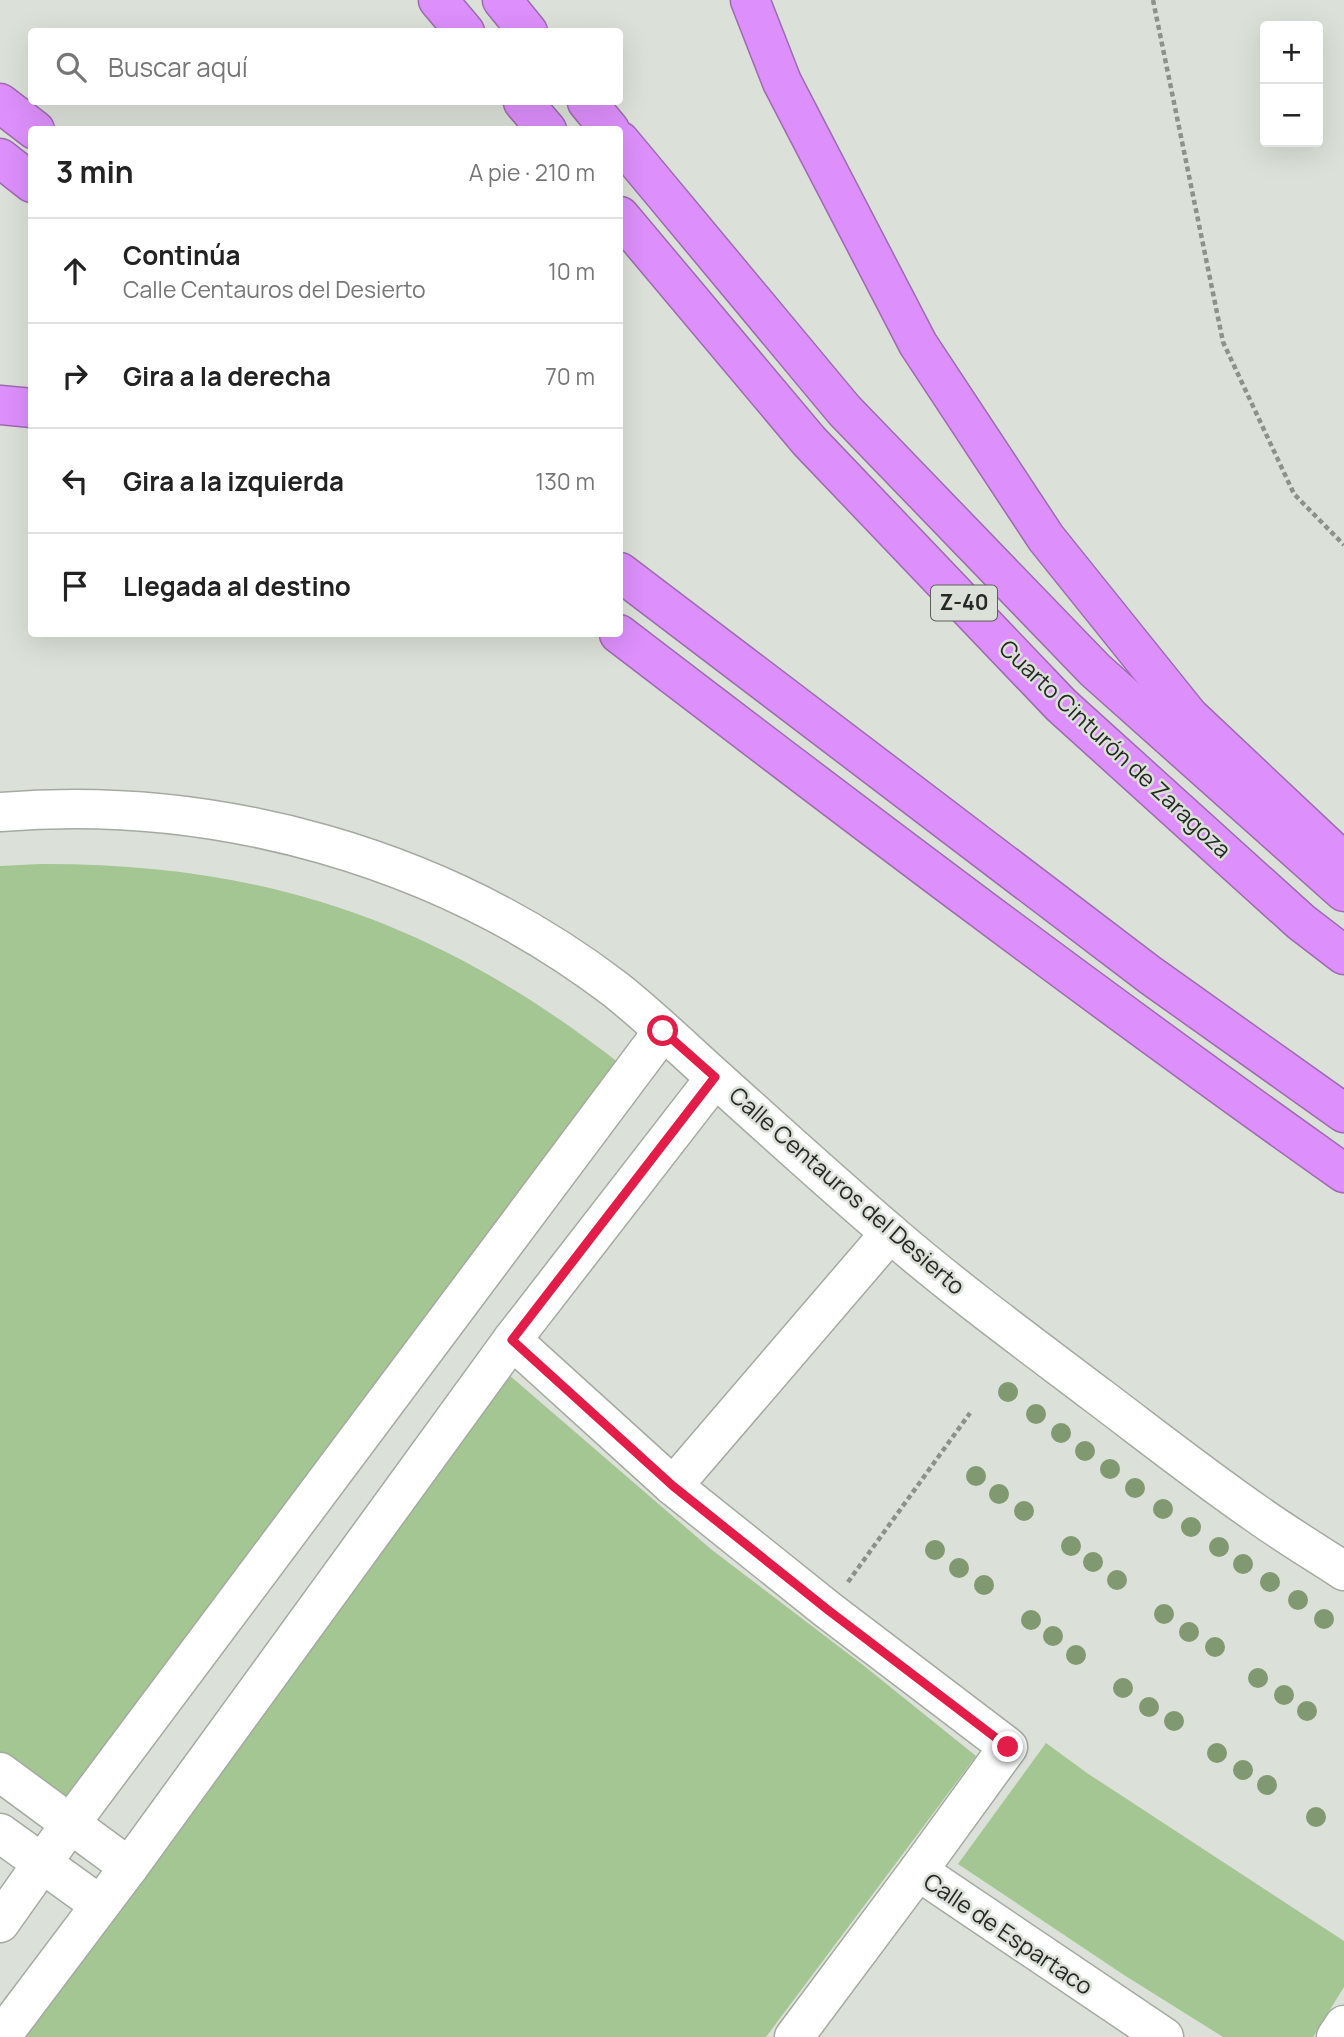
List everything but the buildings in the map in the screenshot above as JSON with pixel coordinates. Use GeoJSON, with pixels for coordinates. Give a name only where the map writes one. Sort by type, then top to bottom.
{"type":"FeatureCollection","features":[{"type":"Feature","properties":{"kind":"highway"},"geometry":{"type":"LineString","coordinates":[[438,0],[462,28]]}},
{"type":"Feature","properties":{"kind":"highway"},"geometry":{"type":"LineString","coordinates":[[502,0],[525,28]]}},
{"type":"Feature","properties":{"kind":"highway"},"geometry":{"type":"LineString","coordinates":[[750,0],[782,82],[918,344],[1046,538],[1189,716],[1344,862]]}},
{"type":"Feature","properties":{"kind":"highway"},"geometry":{"type":"LineString","coordinates":[[0,103],[30,126]]}},
{"type":"Feature","properties":{"kind":"highway"},"geometry":{"type":"LineString","coordinates":[[526,105],[544,126]]}},
{"type":"Feature","properties":{"kind":"highway"},"geometry":{"type":"LineString","coordinates":[[589,105],[607,126]]}},
{"type":"Feature","properties":{"kind":"highway"},"geometry":{"type":"LineString","coordinates":[[623,145],[844,410],[1056,630],[1105,680],[1344,892]]}},
{"type":"Feature","properties":{"kind":"highway"},"geometry":{"type":"LineString","coordinates":[[0,158],[28,180]]}},
{"type":"Feature","properties":{"kind":"highway","name":"Cuarto Cinturón de Zaragoza"},"geometry":{"type":"LineString","coordinates":[[623,220],[809,441],[1062,705],[1301,922],[1344,955]]}},
{"type":"Feature","properties":{"kind":"highway"},"geometry":{"type":"LineString","coordinates":[[0,405],[28,408]]}},
{"type":"Feature","properties":{"kind":"highway"},"geometry":{"type":"LineString","coordinates":[[623,574],[1150,975],[1344,1113]]}},
{"type":"Feature","properties":{"kind":"highway"},"geometry":{"type":"LineString","coordinates":[[623,636],[914,860],[1344,1174]]}},
{"type":"Feature","properties":{"kind":"street","name":"Calle Centauros del Desierto"},"geometry":{"type":"LineString","coordinates":[[0,811],[102,808],[176,814],[253,827],[334,846],[401,870],[472,900],[533,934],[617,991],[890,1233],[1002,1323],[1257,1514],[1344,1571]]}},
{"type":"Feature","properties":{"kind":"street"},"geometry":{"type":"LineString","coordinates":[[0,1923],[70,1824],[663,1031]]}},
{"type":"Feature","properties":{"kind":"street"},"geometry":{"type":"LineString","coordinates":[[1,2037],[129,1867],[512,1340],[715,1077]]}},
{"type":"Feature","properties":{"kind":"street"},"geometry":{"type":"LineString","coordinates":[[673,1486],[890,1233]]}},
{"type":"Feature","properties":{"kind":"street"},"geometry":{"type":"LineString","coordinates":[[512,1340],[673,1486],[828,1610],[1008,1747],[918,1871]]}},
{"type":"Feature","properties":{"kind":"street"},"geometry":{"type":"LineString","coordinates":[[0,1772],[129,1867]]}},
{"type":"Feature","properties":{"kind":"street"},"geometry":{"type":"LineString","coordinates":[[0,1833],[100,1905]]}},
{"type":"Feature","properties":{"kind":"street","name":"Calle de Espartaco"},"geometry":{"type":"LineString","coordinates":[[794,2037],[918,1871],[1164,2037]]}},
{"type":"Feature","properties":{"kind":"street"},"geometry":{"type":"LineString","coordinates":[[1336,2037],[1344,2025]]}},
{"type":"Feature","properties":{"kind":"path"},"geometry":{"type":"LineString","coordinates":[[1153,0],[1223,342],[1294,494],[1344,545]]}},
{"type":"Feature","properties":{"kind":"path"},"geometry":{"type":"LineString","coordinates":[[828,1610],[970,1413]]}},
{"type":"Feature","properties":{"kind":"green space"},"geometry":{"type":"Polygon","coordinates":[[[40,864],[123,867],[201,875],[276,890],[348,911],[417,938],[485,973],[552,1014],[619,1063],[67,1805],[0,1755],[0,866],[40,864]]]}},
{"type":"Feature","properties":{"kind":"green space"},"geometry":{"type":"Polygon","coordinates":[[[509,1375],[712,1550],[863,1665],[976,1756],[766,2037],[18,2037],[509,1375]]]}},
{"type":"Feature","properties":{"kind":"green space"},"geometry":{"type":"Polygon","coordinates":[[[1046,1743],[1087,1773],[1344,1941],[1344,1987],[1313,2037],[1223,2037],[1124,1975],[958,1864],[1046,1743]]]}},
{"type":"Feature","properties":{"kind":"route"},"geometry":{"type":"LineString","coordinates":[[663,1031],[715,1077],[512,1340],[673,1486],[828,1610],[1008,1747]]}}]}
